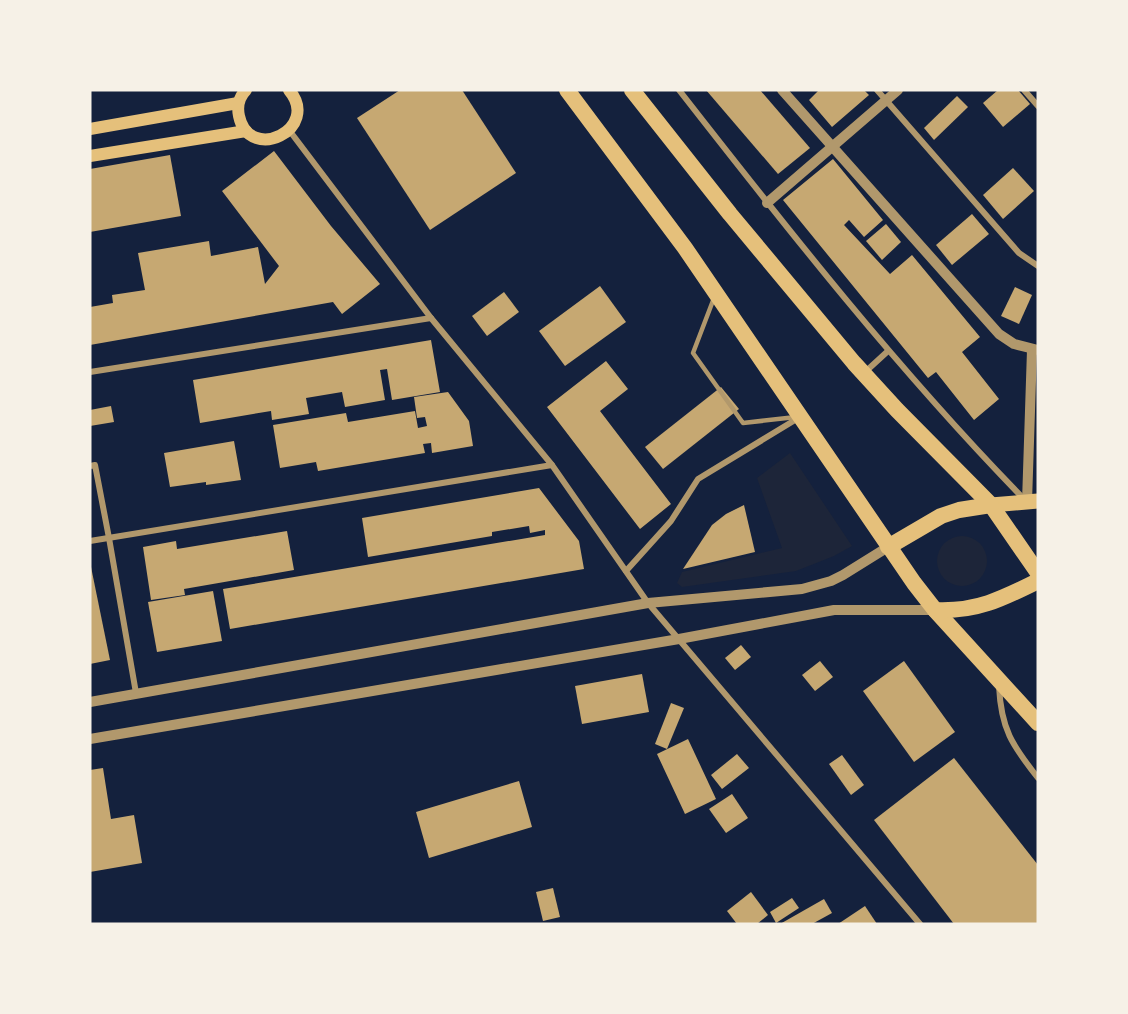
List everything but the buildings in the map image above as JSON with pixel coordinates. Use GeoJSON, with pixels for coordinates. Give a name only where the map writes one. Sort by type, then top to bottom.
{"type":"FeatureCollection","features":[{"type":"Feature","properties":{"kind":"highway"},"geometry":{"type":"LineString","coordinates":[[567,90],[686,248],[914,583],[935,610],[1038,723]]}},
{"type":"Feature","properties":{"kind":"highway"},"geometry":{"type":"LineString","coordinates":[[632,90],[730,214],[864,374],[991,505],[1038,573]]}},
{"type":"Feature","properties":{"kind":"highway"},"geometry":{"type":"LineString","coordinates":[[888,547],[941,516],[959,510],[991,505]]}},
{"type":"Feature","properties":{"kind":"highway"},"geometry":{"type":"LineString","coordinates":[[935,610],[972,609],[998,601],[1038,581]]}},
{"type":"Feature","properties":{"kind":"main road"},"geometry":{"type":"LineString","coordinates":[[246,90],[238,103],[241,123],[246,131],[263,140],[282,136],[289,130],[297,113],[294,92]]}},
{"type":"Feature","properties":{"kind":"main road"},"geometry":{"type":"LineString","coordinates":[[90,129],[238,103]]}},
{"type":"Feature","properties":{"kind":"main road"},"geometry":{"type":"LineString","coordinates":[[90,156],[246,131]]}},
{"type":"Feature","properties":{"kind":"main road"},"geometry":{"type":"LineString","coordinates":[[991,505],[1032,501]]}},
{"type":"Feature","properties":{"kind":"street"},"geometry":{"type":"LineString","coordinates":[[679,90],[767,203],[888,351],[957,429],[1032,501]]}},
{"type":"Feature","properties":{"kind":"street"},"geometry":{"type":"LineString","coordinates":[[782,90],[999,334],[1014,344],[1035,350],[1032,501]]}},
{"type":"Feature","properties":{"kind":"street"},"geometry":{"type":"LineString","coordinates":[[877,90],[1019,253],[1038,266]]}},
{"type":"Feature","properties":{"kind":"street"},"geometry":{"type":"LineString","coordinates":[[767,203],[898,90]]}},
{"type":"Feature","properties":{"kind":"street"},"geometry":{"type":"LineString","coordinates":[[1024,90],[1038,106]]}},
{"type":"Feature","properties":{"kind":"street"},"geometry":{"type":"LineString","coordinates":[[289,130],[431,318],[552,465],[648,603],[920,924]]}},
{"type":"Feature","properties":{"kind":"street"},"geometry":{"type":"LineString","coordinates":[[90,372],[431,318]]}},
{"type":"Feature","properties":{"kind":"street"},"geometry":{"type":"LineString","coordinates":[[864,374],[888,351]]}},
{"type":"Feature","properties":{"kind":"street"},"geometry":{"type":"LineString","coordinates":[[626,571],[671,521],[698,479],[801,417]]}},
{"type":"Feature","properties":{"kind":"street"},"geometry":{"type":"LineString","coordinates":[[90,466],[95,465],[110,538],[136,693]]}},
{"type":"Feature","properties":{"kind":"street"},"geometry":{"type":"LineString","coordinates":[[90,541],[552,465]]}},
{"type":"Feature","properties":{"kind":"street"},"geometry":{"type":"LineString","coordinates":[[90,702],[648,603],[802,589],[817,586],[843,575],[888,547]]}},
{"type":"Feature","properties":{"kind":"street"},"geometry":{"type":"LineString","coordinates":[[90,739],[679,639],[834,610],[935,610]]}},
{"type":"Feature","properties":{"kind":"street"},"geometry":{"type":"LineString","coordinates":[[999,679],[1000,708],[1006,731],[1017,752],[1038,778]]}},
{"type":"Feature","properties":{"kind":"lane"},"geometry":{"type":"LineString","coordinates":[[716,292],[693,353],[743,423],[801,417]]}},
{"type":"Feature","properties":{"kind":"shaded area"},"geometry":{"type":"Polygon","coordinates":[[[790,453],[852,546],[796,571],[682,587],[677,583],[682,572],[782,548],[757,478],[790,453]]]}},
{"type":"Feature","properties":{"kind":"shaded area"},"geometry":{"type":"Polygon","coordinates":[[[962,536],[971,538],[982,547],[987,561],[985,570],[976,581],[962,586],[953,584],[942,575],[937,561],[939,552],[948,541],[962,536]]]}}]}
